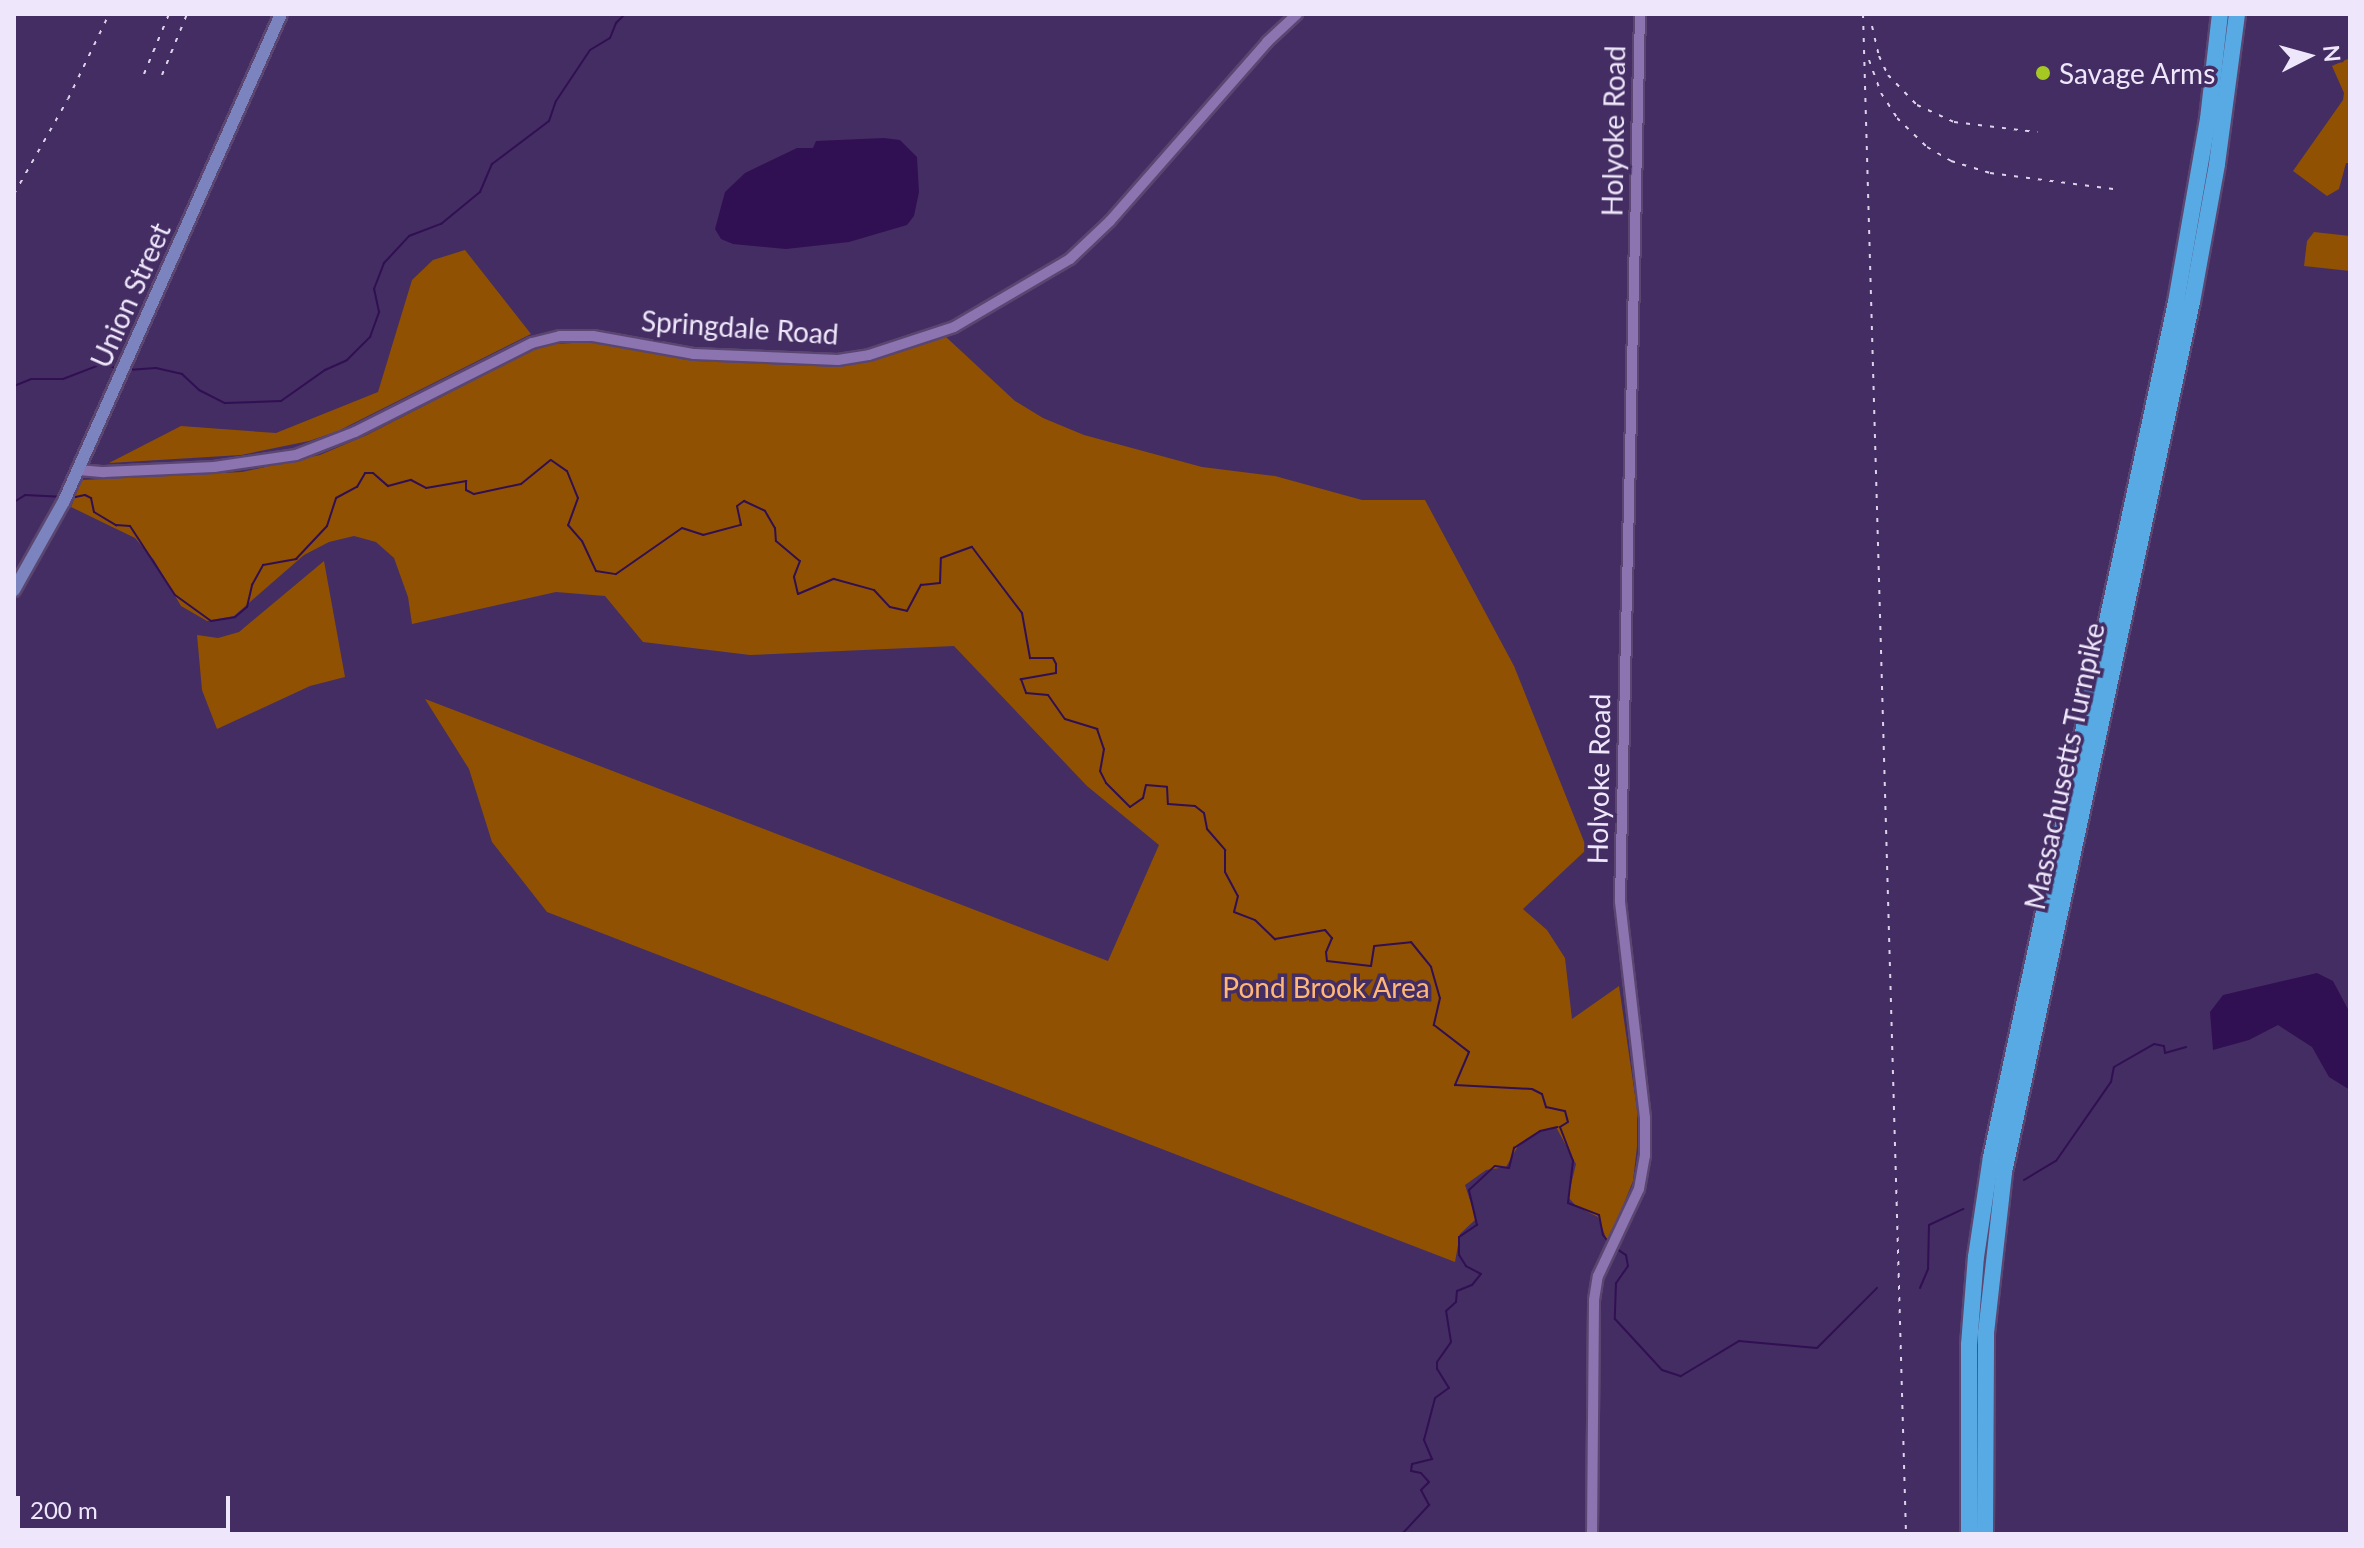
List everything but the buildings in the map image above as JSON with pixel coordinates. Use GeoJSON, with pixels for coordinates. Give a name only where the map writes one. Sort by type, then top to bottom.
{"type":"FeatureCollection","features":[{"type":"Feature","properties":{"kind":"highway","name":"Massachusetts Turnpike"},"geometry":{"type":"LineString","coordinates":[[1969,1534],[1969,1345],[1976,1257],[1991,1157],[2176,302],[2208,119],[2220,14]]}},
{"type":"Feature","properties":{"kind":"highway","name":"Massachusetts Turnpike"},"geometry":{"type":"LineString","coordinates":[[1985,1534],[1986,1333],[2004,1172],[2192,302],[2214,182],[2237,14]]}},
{"type":"Feature","properties":{"kind":"main road","name":"Union Street"},"geometry":{"type":"LineString","coordinates":[[14,590],[79,470],[281,14]]}},
{"type":"Feature","properties":{"kind":"street","name":"Springdale Road"},"geometry":{"type":"LineString","coordinates":[[79,470],[104,472],[214,467],[296,455],[355,432],[532,343],[560,336],[593,336],[694,354],[838,360],[869,355],[943,331],[994,307],[1070,259],[1110,221],[1267,42],[1297,14]]}},
{"type":"Feature","properties":{"kind":"street","name":"Holyoke Road"},"geometry":{"type":"LineString","coordinates":[[1592,1534],[1594,1300],[1598,1276],[1614,1248],[1639,1189],[1645,1140],[1620,901],[1640,14]]}},
{"type":"Feature","properties":{"kind":"green space"},"geometry":{"type":"Polygon","coordinates":[[[2350,58],[2350,163],[2346,163],[2339,189],[2327,196],[2293,171],[2343,100],[2344,93],[2332,66],[2350,58]]]}},
{"type":"Feature","properties":{"kind":"green space"},"geometry":{"type":"Polygon","coordinates":[[[2314,232],[2350,236],[2350,271],[2304,266],[2307,241],[2314,232]]]}},
{"type":"Feature","properties":{"kind":"green space"},"geometry":{"type":"Polygon","coordinates":[[[465,250],[531,334],[338,431],[309,441],[241,455],[109,463],[181,426],[276,433],[378,392],[412,280],[433,260],[465,250]]]}},
{"type":"Feature","properties":{"kind":"green space","name":"Pond Brook Area"},"geometry":{"type":"Polygon","coordinates":[[[946,337],[1015,401],[1043,418],[1084,435],[1202,467],[1275,476],[1362,500],[1425,500],[1514,666],[1587,849],[1523,909],[1547,930],[1565,958],[1572,1019],[1619,986],[1637,1109],[1637,1147],[1633,1181],[1608,1243],[1598,1217],[1576,1206],[1568,1197],[1576,1164],[1556,1127],[1538,1132],[1518,1146],[1506,1167],[1486,1170],[1465,1185],[1476,1219],[1460,1234],[1455,1262],[547,912],[492,842],[469,769],[425,699],[1108,961],[1159,845],[1087,786],[954,646],[750,655],[643,642],[605,596],[556,592],[412,624],[408,597],[394,558],[376,542],[354,536],[329,542],[304,555],[234,616],[207,621],[181,606],[154,560],[135,538],[71,507],[82,480],[242,472],[320,455],[367,435],[533,350],[554,344],[590,342],[688,360],[842,365],[885,357],[946,337]]]}},
{"type":"Feature","properties":{"kind":"green space"},"geometry":{"type":"Polygon","coordinates":[[[324,561],[345,677],[310,686],[217,729],[202,690],[197,635],[218,638],[239,632],[324,561]]]}},
{"type":"Feature","properties":{"kind":"shaded area"},"geometry":{"type":"Polygon","coordinates":[[[900,140],[917,157],[919,192],[914,216],[907,225],[849,242],[786,249],[733,244],[721,239],[715,229],[725,192],[745,173],[797,148],[813,148],[816,141],[900,140]]]}},
{"type":"Feature","properties":{"kind":"shaded area"},"geometry":{"type":"Polygon","coordinates":[[[2317,973],[2333,981],[2350,1013],[2350,1090],[2329,1077],[2312,1047],[2278,1025],[2249,1040],[2213,1050],[2210,1012],[2223,995],[2317,973]]]}},
{"type":"Feature","properties":{"kind":"waterway"},"geometry":{"type":"LineString","coordinates":[[128,370],[156,368],[182,374],[199,390],[225,403],[281,401],[325,370],[347,360],[370,337],[379,312],[374,289],[384,263],[409,236],[441,224],[480,192],[492,164],[549,121],[556,101],[590,50],[610,38],[616,23],[625,14]]}},
{"type":"Feature","properties":{"kind":"waterway"},"geometry":{"type":"LineString","coordinates":[[14,386],[31,379],[63,379],[100,365],[118,368]]}},
{"type":"Feature","properties":{"kind":"waterway"},"geometry":{"type":"LineString","coordinates":[[71,498],[85,495],[91,498],[94,512],[116,525],[130,526],[175,595],[211,621],[235,617],[247,607],[252,585],[263,565],[296,559],[327,526],[336,498],[357,487],[365,473],[373,473],[388,486],[411,480],[426,488],[466,481],[466,490],[474,494],[521,484],[551,460],[567,471],[578,498],[568,525],[582,541],[596,571],[616,574],[682,528],[703,535],[741,525],[737,506],[744,501],[765,511],[775,528],[776,541],[800,561],[794,577],[798,594],[834,579],[874,590],[890,607],[907,611],[921,585],[940,583],[941,558],[972,547],[1022,613],[1030,658],[1053,658],[1056,664],[1056,673],[1021,679],[1026,693],[1048,695],[1065,719],[1097,729],[1104,749],[1100,771],[1106,783],[1130,807],[1143,798],[1146,785],[1167,787],[1168,804],[1195,806],[1204,813],[1207,829],[1225,850],[1225,872],[1238,896],[1234,912],[1255,920],[1275,939],[1325,930],[1332,938],[1326,952],[1327,961],[1371,966],[1374,946],[1411,942],[1431,967],[1440,998],[1434,1025],[1469,1052],[1455,1085],[1532,1089],[1542,1094],[1546,1107],[1565,1111],[1568,1122],[1560,1127],[1573,1161],[1568,1203],[1599,1215],[1603,1235],[1609,1243]]}},
{"type":"Feature","properties":{"kind":"waterway"},"geometry":{"type":"LineString","coordinates":[[14,502],[25,495],[60,497]]}},
{"type":"Feature","properties":{"kind":"waterway"},"geometry":{"type":"LineString","coordinates":[[2024,1180],[2056,1161],[2111,1082],[2114,1067],[2154,1044],[2164,1046],[2165,1053],[2186,1047]]}},
{"type":"Feature","properties":{"kind":"waterway"},"geometry":{"type":"LineString","coordinates":[[1402,1534],[1429,1505],[1421,1490],[1429,1482],[1421,1473],[1411,1471],[1412,1464],[1432,1459],[1424,1440],[1435,1398],[1449,1388],[1437,1369],[1437,1362],[1451,1342],[1446,1311],[1456,1302],[1457,1291],[1472,1285],[1481,1274],[1466,1266],[1459,1255],[1459,1237],[1477,1225],[1469,1190],[1495,1166],[1509,1168],[1514,1148],[1540,1131],[1558,1127]]}},
{"type":"Feature","properties":{"kind":"waterway"},"geometry":{"type":"LineString","coordinates":[[1920,1288],[1928,1269],[1929,1225],[1963,1209]]}},
{"type":"Feature","properties":{"kind":"waterway"},"geometry":{"type":"LineString","coordinates":[[1614,1247],[1626,1255],[1628,1266],[1616,1283],[1615,1319],[1662,1370],[1681,1376],[1739,1341],[1817,1348],[1877,1288]]}},
{"type":"Feature","properties":{"kind":"railway"},"geometry":{"type":"LineString","coordinates":[[14,194],[68,99],[109,14]]}},
{"type":"Feature","properties":{"kind":"railway"},"geometry":{"type":"LineString","coordinates":[[144,74],[169,14]]}},
{"type":"Feature","properties":{"kind":"railway"},"geometry":{"type":"LineString","coordinates":[[162,75],[187,14]]}},
{"type":"Feature","properties":{"kind":"railway"},"geometry":{"type":"LineString","coordinates":[[1863,14],[1906,1534]]}},
{"type":"Feature","properties":{"kind":"railway"},"geometry":{"type":"LineString","coordinates":[[1872,26],[1879,56],[1888,75],[1917,105],[1954,122],[2037,132]]}},
{"type":"Feature","properties":{"kind":"railway"},"geometry":{"type":"LineString","coordinates":[[1869,60],[1881,93],[1897,118],[1927,147],[1951,161],[1990,173],[2121,190]]}},
{"type":"Feature","properties":{"kind":"place","name":"Savage Arms"},"geometry":{"type":"Point","coordinates":[2043,73]}}]}
